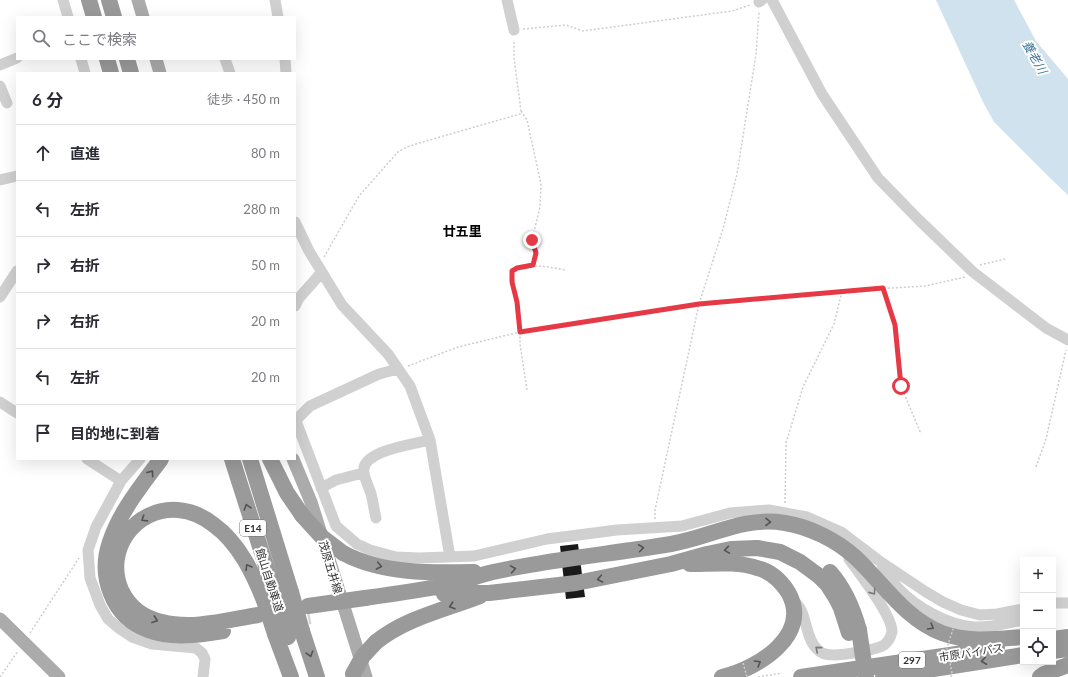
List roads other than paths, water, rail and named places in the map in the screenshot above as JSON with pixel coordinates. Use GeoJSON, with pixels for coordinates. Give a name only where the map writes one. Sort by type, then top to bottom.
{"type":"FeatureCollection","features":[{"type":"Feature","properties":{"kind":"highway"},"geometry":{"type":"LineString","coordinates":[[89,0],[94,16]]}},
{"type":"Feature","properties":{"kind":"highway"},"geometry":{"type":"LineString","coordinates":[[109,0],[114,16]]}},
{"type":"Feature","properties":{"kind":"highway"},"geometry":{"type":"LineString","coordinates":[[107,60],[111,72]]}},
{"type":"Feature","properties":{"kind":"highway"},"geometry":{"type":"LineString","coordinates":[[127,60],[131,72]]}},
{"type":"Feature","properties":{"kind":"highway"},"geometry":{"type":"LineString","coordinates":[[160,460],[120,518],[110,542],[106,559],[105,573],[113,599],[124,614],[148,630],[157,633],[195,635],[277,617]]}},
{"type":"Feature","properties":{"kind":"highway","name":"館山自動車道"},"geometry":{"type":"LineString","coordinates":[[232,460],[277,617],[301,677]]}},
{"type":"Feature","properties":{"kind":"highway","name":"館山自動車道"},"geometry":{"type":"LineString","coordinates":[[250,460],[277,617],[317,677]]}},
{"type":"Feature","properties":{"kind":"highway"},"geometry":{"type":"LineString","coordinates":[[270,460],[287,494],[302,515],[322,537],[343,553],[369,564],[399,569],[458,573],[492,572]]}},
{"type":"Feature","properties":{"kind":"highway"},"geometry":{"type":"LineString","coordinates":[[277,617],[188,625],[161,622],[142,614],[134,609],[127,601],[119,584],[116,573],[117,552],[126,534],[133,526],[150,515],[159,512],[178,510],[194,514],[216,525],[231,541],[255,578],[277,617],[291,677]]}},
{"type":"Feature","properties":{"kind":"highway"},"geometry":{"type":"LineString","coordinates":[[674,544],[742,524],[773,522],[797,526],[832,541],[854,556],[896,601],[932,629],[950,635],[970,639],[982,640],[1020,637]]}},
{"type":"Feature","properties":{"kind":"highway"},"geometry":{"type":"LineString","coordinates":[[309,611],[365,602],[453,584],[492,572],[570,559],[728,538],[776,540],[796,548],[820,563],[837,580],[844,590],[850,602],[854,632],[855,677]]}},
{"type":"Feature","properties":{"kind":"highway"},"geometry":{"type":"LineString","coordinates":[[365,602],[455,592],[489,592],[576,583],[671,564],[731,549],[758,548],[780,552],[800,562],[827,584],[854,632],[866,677]]}},
{"type":"Feature","properties":{"kind":"highway"},"geometry":{"type":"LineString","coordinates":[[671,564],[737,564],[758,568],[778,580],[785,587],[790,596],[794,617],[791,628],[778,648],[769,656],[752,666],[734,674],[722,677]]}},
{"type":"Feature","properties":{"kind":"highway"},"geometry":{"type":"LineString","coordinates":[[357,676],[363,656],[384,635],[406,622],[489,592]]}},
{"type":"Feature","properties":{"kind":"highway","name":"市原バイパス"},"geometry":{"type":"LineString","coordinates":[[801,677],[1020,644]]}},
{"type":"Feature","properties":{"kind":"highway","name":"市原バイパス"},"geometry":{"type":"LineString","coordinates":[[883,677],[1020,655]]}},
{"type":"Feature","properties":{"kind":"highway"},"geometry":{"type":"LineString","coordinates":[[1040,677],[1068,665]]}},
{"type":"Feature","properties":{"kind":"main road"},"geometry":{"type":"LineString","coordinates":[[138,0],[143,16]]}},
{"type":"Feature","properties":{"kind":"main road"},"geometry":{"type":"LineString","coordinates":[[156,60],[160,72]]}},
{"type":"Feature","properties":{"kind":"main road","name":"茂原五井線"},"geometry":{"type":"LineString","coordinates":[[292,460],[311,502],[357,676]]}},
{"type":"Feature","properties":{"kind":"main road"},"geometry":{"type":"LineString","coordinates":[[0,619],[59,677]]}},
{"type":"Feature","properties":{"kind":"street"},"geometry":{"type":"LineString","coordinates":[[63,0],[68,16]]}},
{"type":"Feature","properties":{"kind":"street"},"geometry":{"type":"LineString","coordinates":[[275,0],[278,16]]}},
{"type":"Feature","properties":{"kind":"street"},"geometry":{"type":"LineString","coordinates":[[507,0],[514,30]]}},
{"type":"Feature","properties":{"kind":"street"},"geometry":{"type":"LineString","coordinates":[[772,0],[822,94],[874,172],[918,220],[1067,345]]}},
{"type":"Feature","properties":{"kind":"street"},"geometry":{"type":"LineString","coordinates":[[0,65],[16,58]]}},
{"type":"Feature","properties":{"kind":"street"},"geometry":{"type":"LineString","coordinates":[[81,60],[85,72]]}},
{"type":"Feature","properties":{"kind":"street"},"geometry":{"type":"LineString","coordinates":[[224,60],[230,72]]}},
{"type":"Feature","properties":{"kind":"street"},"geometry":{"type":"LineString","coordinates":[[285,60],[286,72]]}},
{"type":"Feature","properties":{"kind":"street"},"geometry":{"type":"LineString","coordinates":[[0,86],[7,103]]}},
{"type":"Feature","properties":{"kind":"street"},"geometry":{"type":"LineString","coordinates":[[0,180],[16,176]]}},
{"type":"Feature","properties":{"kind":"street"},"geometry":{"type":"LineString","coordinates":[[296,224],[309,251],[342,305],[388,354],[410,386],[430,440],[450,557]]}},
{"type":"Feature","properties":{"kind":"street"},"geometry":{"type":"LineString","coordinates":[[296,304],[320,269]]}},
{"type":"Feature","properties":{"kind":"street"},"geometry":{"type":"LineString","coordinates":[[0,297],[16,273]]}},
{"type":"Feature","properties":{"kind":"street"},"geometry":{"type":"LineString","coordinates":[[296,420],[310,406],[379,374],[398,369]]}},
{"type":"Feature","properties":{"kind":"street"},"geometry":{"type":"LineString","coordinates":[[0,402],[16,412]]}},
{"type":"Feature","properties":{"kind":"street"},"geometry":{"type":"LineString","coordinates":[[296,424],[336,526],[357,544],[370,550],[396,556],[419,558],[474,556],[547,539],[617,530],[682,526],[730,513],[769,510],[807,517],[841,532],[878,560],[926,592],[961,610],[986,615],[1020,610]]}},
{"type":"Feature","properties":{"kind":"street"},"geometry":{"type":"LineString","coordinates":[[376,518],[371,493],[363,473],[366,461],[380,452],[430,440]]}},
{"type":"Feature","properties":{"kind":"street"},"geometry":{"type":"LineString","coordinates":[[89,460],[122,482]]}},
{"type":"Feature","properties":{"kind":"street"},"geometry":{"type":"LineString","coordinates":[[139,460],[122,482],[96,527],[88,550],[90,578],[100,605],[108,618],[120,629],[141,641],[166,646],[196,648],[202,653],[205,659],[202,677]]}},
{"type":"Feature","properties":{"kind":"street"},"geometry":{"type":"LineString","coordinates":[[320,488],[336,480],[363,473]]}},
{"type":"Feature","properties":{"kind":"street"},"geometry":{"type":"LineString","coordinates":[[790,596],[801,610],[812,643],[819,652],[832,655],[841,655],[874,649],[884,645],[889,640],[892,633],[891,625],[875,594],[848,558],[843,548]]}},
{"type":"Feature","properties":{"kind":"street"},"geometry":{"type":"LineString","coordinates":[[878,560],[902,592],[917,605],[937,616],[956,623],[974,627],[1020,620]]}},
{"type":"Feature","properties":{"kind":"street"},"geometry":{"type":"LineString","coordinates":[[1056,603],[1068,603]]}},
{"type":"Feature","properties":{"kind":"water","name":"養老川"},"geometry":{"type":"Polygon","coordinates":[[[936,0],[1014,0],[1036,41],[1068,79],[1068,195],[994,122],[983,102],[936,0]]]}},
{"type":"Feature","properties":{"kind":"tunnel"},"geometry":{"type":"LineString","coordinates":[[284,621],[310,616]]}},
{"type":"Feature","properties":{"kind":"district","name":"廿五里"},"geometry":{"type":"Point","coordinates":[462,231]}}]}
